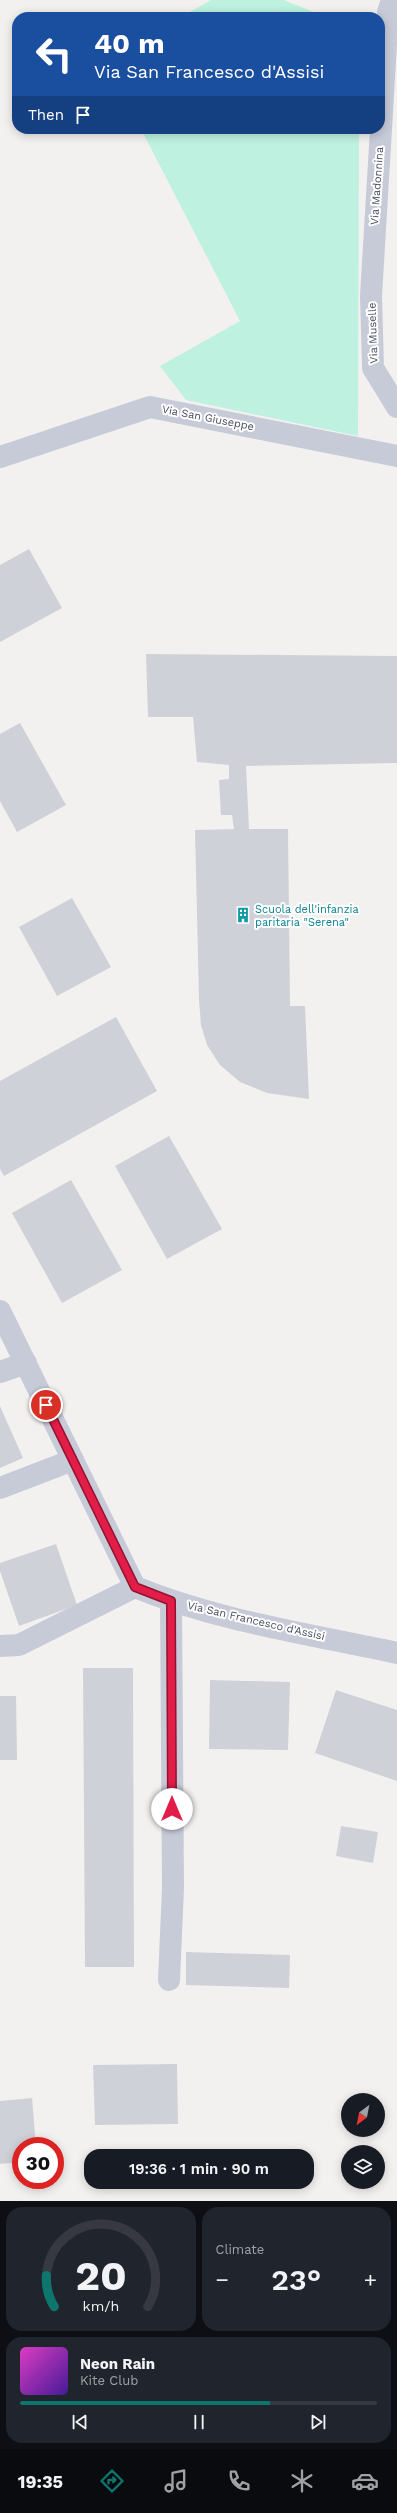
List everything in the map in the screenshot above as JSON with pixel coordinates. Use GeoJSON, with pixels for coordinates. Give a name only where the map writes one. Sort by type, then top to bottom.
{"type":"FeatureCollection","features":[{"type":"Feature","properties":{"kind":"street","name":"Via Madonnina"},"geometry":{"type":"LineString","coordinates":[[385,59],[388,12],[392,0]]}},
{"type":"Feature","properties":{"kind":"street","name":"Via Madonnina"},"geometry":{"type":"LineString","coordinates":[[371,277],[380,134]]}},
{"type":"Feature","properties":{"kind":"street","name":"Via Muselle"},"geometry":{"type":"LineString","coordinates":[[371,277],[373,368],[397,407]]}},
{"type":"Feature","properties":{"kind":"street","name":"Via San Giuseppe"},"geometry":{"type":"LineString","coordinates":[[0,456],[150,407],[397,456]]}},
{"type":"Feature","properties":{"kind":"street"},"geometry":{"type":"LineString","coordinates":[[0,1311],[135,1587],[18,1645],[0,1646]]}},
{"type":"Feature","properties":{"kind":"street"},"geometry":{"type":"LineString","coordinates":[[0,1372],[26,1363]]}},
{"type":"Feature","properties":{"kind":"street"},"geometry":{"type":"LineString","coordinates":[[0,1488],[73,1460]]}},
{"type":"Feature","properties":{"kind":"street","name":"Via San Francesco d'Assisi"},"geometry":{"type":"LineString","coordinates":[[135,1587],[171,1601],[397,1653]]}},
{"type":"Feature","properties":{"kind":"street"},"geometry":{"type":"LineString","coordinates":[[169,1980],[173,1888],[171,1601]]}},
{"type":"Feature","properties":{"kind":"green space"},"geometry":{"type":"Polygon","coordinates":[[[211,0],[284,0],[314,12],[190,12],[211,0]]]}},
{"type":"Feature","properties":{"kind":"green space"},"geometry":{"type":"Polygon","coordinates":[[[144,134],[359,134],[358,436],[186,400],[160,366],[240,321],[144,134]]]}},
{"type":"Feature","properties":{"kind":"building"},"geometry":{"type":"Polygon","coordinates":[[[29,549],[62,608],[0,642],[0,565],[29,549]]]}},
{"type":"Feature","properties":{"kind":"building","name":"Scuola dell'infanzia paritaria \"Serena\""},"geometry":{"type":"Polygon","coordinates":[[[146,654],[397,656],[397,763],[246,766],[249,829],[288,829],[290,1006],[305,1006],[309,1099],[267,1093],[240,1082],[220,1065],[207,1045],[201,1025],[199,1000],[195,830],[234,829],[232,815],[221,815],[219,780],[229,779],[229,765],[197,762],[193,717],[148,717],[146,654]]]}},
{"type":"Feature","properties":{"kind":"building"},"geometry":{"type":"Polygon","coordinates":[[[20,723],[66,805],[17,832],[0,801],[0,734],[20,723]]]}},
{"type":"Feature","properties":{"kind":"building"},"geometry":{"type":"Polygon","coordinates":[[[72,898],[111,967],[57,996],[19,927],[72,898]]]}},
{"type":"Feature","properties":{"kind":"building"},"geometry":{"type":"Polygon","coordinates":[[[116,1017],[157,1091],[4,1176],[0,1169],[0,1081],[116,1017]]]}},
{"type":"Feature","properties":{"kind":"building"},"geometry":{"type":"Polygon","coordinates":[[[169,1136],[222,1229],[167,1259],[115,1166],[169,1136]]]}},
{"type":"Feature","properties":{"kind":"building"},"geometry":{"type":"Polygon","coordinates":[[[71,1180],[122,1270],[62,1303],[12,1213],[71,1180]]]}},
{"type":"Feature","properties":{"kind":"building"},"geometry":{"type":"Polygon","coordinates":[[[0,1406],[23,1458],[0,1468],[0,1406]]]}},
{"type":"Feature","properties":{"kind":"building"},"geometry":{"type":"Polygon","coordinates":[[[56,1544],[77,1605],[19,1626],[0,1571],[0,1563],[56,1544]]]}},
{"type":"Feature","properties":{"kind":"building"},"geometry":{"type":"Polygon","coordinates":[[[83,1668],[133,1668],[134,1967],[85,1967],[83,1668]]]}},
{"type":"Feature","properties":{"kind":"building"},"geometry":{"type":"Polygon","coordinates":[[[210,1680],[290,1682],[288,1750],[209,1749],[210,1680]]]}},
{"type":"Feature","properties":{"kind":"building"},"geometry":{"type":"Polygon","coordinates":[[[336,1690],[397,1710],[397,1781],[315,1753],[336,1690]]]}},
{"type":"Feature","properties":{"kind":"building"},"geometry":{"type":"Polygon","coordinates":[[[0,1696],[16,1696],[17,1760],[0,1760],[0,1696]]]}},
{"type":"Feature","properties":{"kind":"building"},"geometry":{"type":"Polygon","coordinates":[[[341,1826],[378,1832],[373,1863],[336,1856],[341,1826]]]}},
{"type":"Feature","properties":{"kind":"building"},"geometry":{"type":"Polygon","coordinates":[[[186,1952],[290,1955],[289,1988],[186,1985],[186,1952]]]}},
{"type":"Feature","properties":{"kind":"building"},"geometry":{"type":"Polygon","coordinates":[[[177,2064],[178,2124],[95,2125],[93,2065],[177,2064]]]}},
{"type":"Feature","properties":{"kind":"building"},"geometry":{"type":"Polygon","coordinates":[[[32,2098],[35,2137],[12,2137],[12,2163],[0,2164],[0,2101],[32,2098]]]}},
{"type":"Feature","properties":{"kind":"place","name":"Scuola dell'infanzia paritaria \"Serena\""},"geometry":{"type":"Point","coordinates":[243,915]}},
{"type":"Feature","properties":{"kind":"route"},"geometry":{"type":"LineString","coordinates":[[46,1405],[135,1587],[171,1601],[172,1809]]}}]}
